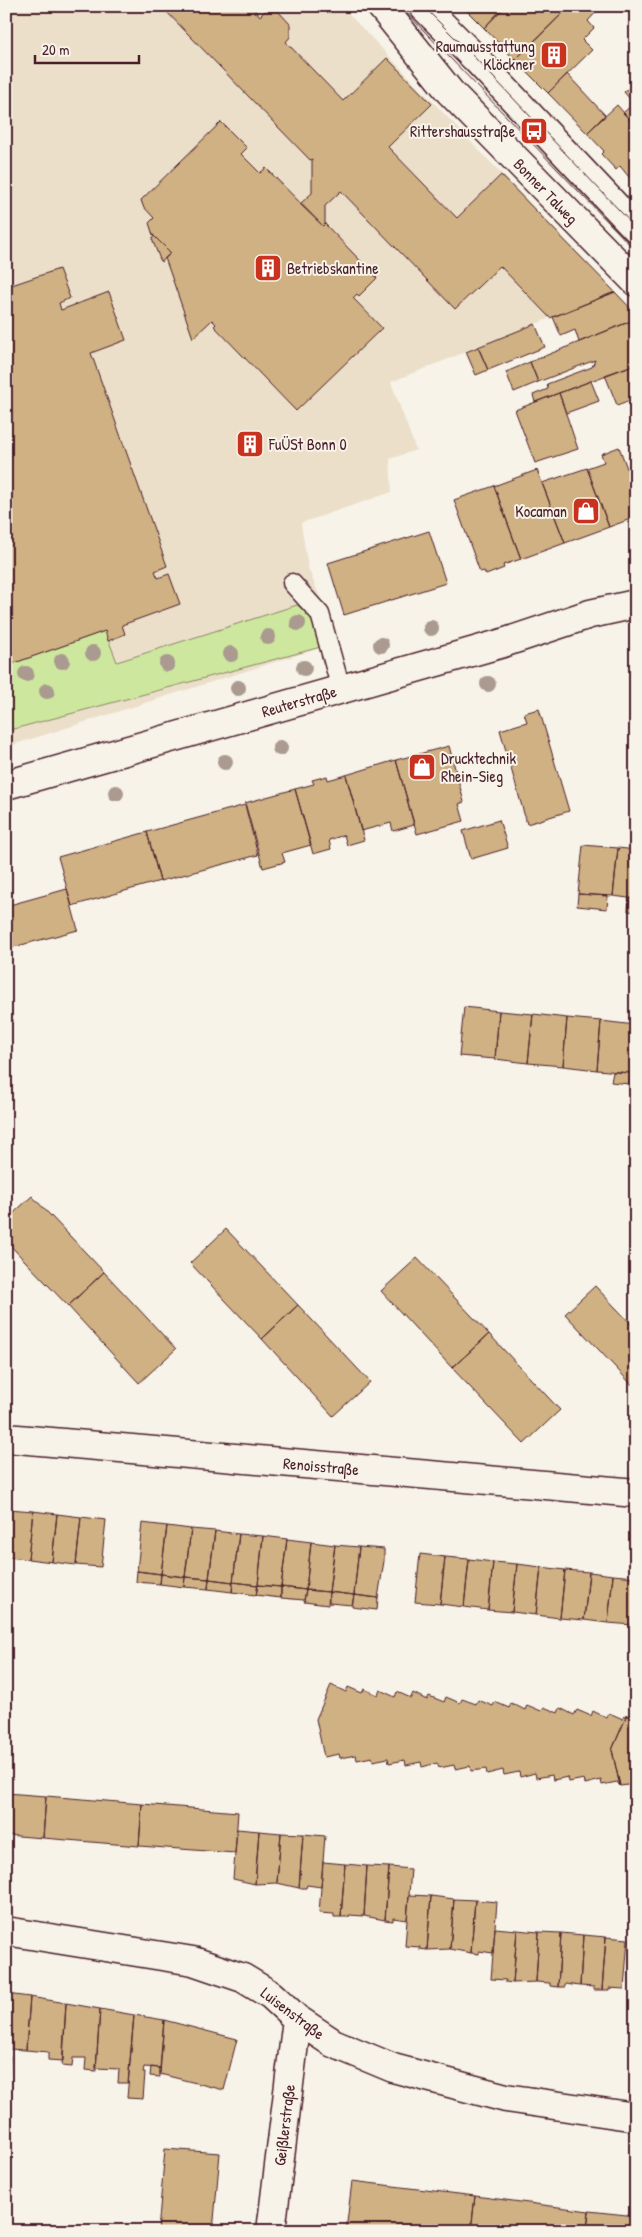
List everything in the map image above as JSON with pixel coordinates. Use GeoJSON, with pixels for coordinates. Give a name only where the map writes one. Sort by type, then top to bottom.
{"type":"FeatureCollection","features":[{"type":"Feature","properties":{"kind":"street","name":"Bonner Talweg"},"geometry":{"type":"LineString","coordinates":[[381,6],[450,92],[636,282]]}},
{"type":"Feature","properties":{"kind":"street"},"geometry":{"type":"LineString","coordinates":[[423,6],[477,60],[636,228]]}},
{"type":"Feature","properties":{"kind":"street","name":"Reuterstraße"},"geometry":{"type":"LineString","coordinates":[[590,614],[636,594]]}},
{"type":"Feature","properties":{"kind":"street","name":"Reuterstraße"},"geometry":{"type":"LineString","coordinates":[[6,786],[503,642],[590,614],[636,604]]}},
{"type":"Feature","properties":{"kind":"street","name":"Renoisstraße"},"geometry":{"type":"LineString","coordinates":[[6,1438],[636,1493]]}},
{"type":"Feature","properties":{"kind":"street","name":"Luisenstraße"},"geometry":{"type":"LineString","coordinates":[[6,1931],[193,1961],[243,1978],[271,1995],[297,2019],[333,2043],[393,2068],[506,2098],[636,2118]]}},
{"type":"Feature","properties":{"kind":"street","name":"Geißlerstraße"},"geometry":{"type":"LineString","coordinates":[[271,2231],[297,2019]]}},
{"type":"Feature","properties":{"kind":"lane"},"geometry":{"type":"LineString","coordinates":[[292,583],[320,614],[341,689]]}},
{"type":"Feature","properties":{"kind":"shaded area"},"geometry":{"type":"Polygon","coordinates":[[[6,6],[341,6],[615,292],[391,382],[416,450],[390,459],[392,492],[301,523],[308,568],[338,642],[6,747],[6,6]]]}},
{"type":"Feature","properties":{"kind":"green space"},"geometry":{"type":"Polygon","coordinates":[[[297,605],[312,617],[321,647],[6,731],[6,666],[105,631],[117,662],[297,605]]]}},
{"type":"Feature","properties":{"kind":"building"},"geometry":{"type":"Polygon","coordinates":[[[161,6],[251,6],[260,16],[265,11],[278,11],[290,24],[290,37],[286,42],[343,101],[387,58],[432,104],[388,147],[457,218],[501,175],[615,292],[550,318],[500,266],[455,309],[341,191],[325,206],[325,224],[323,226],[300,204],[312,193],[312,159],[310,160],[161,6]]]}},
{"type":"Feature","properties":{"kind":"building"},"geometry":{"type":"Polygon","coordinates":[[[462,6],[505,6],[484,28],[462,6]]]}},
{"type":"Feature","properties":{"kind":"building"},"geometry":{"type":"Polygon","coordinates":[[[505,6],[570,6],[515,60],[484,28],[505,6]]]}},
{"type":"Feature","properties":{"kind":"building","name":"Raumausstattung Klöckner"},"geometry":{"type":"Polygon","coordinates":[[[570,6],[592,6],[597,11],[588,21],[594,28],[582,40],[592,50],[548,93],[515,60],[570,6]]]}},
{"type":"Feature","properties":{"kind":"building"},"geometry":{"type":"Polygon","coordinates":[[[567,74],[605,115],[587,133],[548,93],[567,74]]]}},
{"type":"Feature","properties":{"kind":"building"},"geometry":{"type":"Polygon","coordinates":[[[636,82],[636,106],[624,92],[636,82]]]}},
{"type":"Feature","properties":{"kind":"building"},"geometry":{"type":"Polygon","coordinates":[[[634,103],[636,106],[636,119],[632,122],[623,113],[634,103]]]}},
{"type":"Feature","properties":{"kind":"building"},"geometry":{"type":"Polygon","coordinates":[[[617,105],[636,127],[636,189],[634,189],[633,182],[620,166],[616,170],[601,154],[604,151],[587,133],[617,105]]]}},
{"type":"Feature","properties":{"kind":"building","name":"Betriebskantine"},"geometry":{"type":"Polygon","coordinates":[[[221,122],[247,148],[241,154],[260,173],[266,168],[323,226],[325,224],[377,278],[359,296],[357,294],[353,298],[382,328],[296,411],[214,326],[216,324],[212,320],[193,338],[165,258],[171,253],[153,235],[149,223],[154,218],[143,206],[141,200],[221,122]]]}},
{"type":"Feature","properties":{"kind":"building"},"geometry":{"type":"Polygon","coordinates":[[[154,236],[171,253],[161,262],[152,239],[154,236]]]}},
{"type":"Feature","properties":{"kind":"building"},"geometry":{"type":"Polygon","coordinates":[[[59,269],[70,298],[59,303],[61,310],[109,292],[126,340],[91,353],[167,566],[155,571],[158,578],[169,574],[180,604],[122,625],[125,634],[108,641],[105,631],[6,666],[6,287],[59,269]]]}},
{"type":"Feature","properties":{"kind":"building"},"geometry":{"type":"Polygon","coordinates":[[[615,292],[636,314],[636,319],[579,342],[575,330],[561,336],[553,317],[615,292]]]}},
{"type":"Feature","properties":{"kind":"building"},"geometry":{"type":"Polygon","coordinates":[[[636,319],[636,364],[535,402],[533,395],[548,389],[547,384],[592,367],[595,360],[538,382],[530,362],[636,319]]]}},
{"type":"Feature","properties":{"kind":"building"},"geometry":{"type":"Polygon","coordinates":[[[535,324],[545,347],[488,370],[478,347],[535,324]]]}},
{"type":"Feature","properties":{"kind":"building"},"geometry":{"type":"Polygon","coordinates":[[[478,347],[488,370],[476,375],[466,352],[478,347]]]}},
{"type":"Feature","properties":{"kind":"building"},"geometry":{"type":"Polygon","coordinates":[[[530,362],[538,382],[514,392],[506,372],[530,362]]]}},
{"type":"Feature","properties":{"kind":"building"},"geometry":{"type":"Polygon","coordinates":[[[636,364],[636,403],[633,399],[617,405],[605,375],[636,364]]]}},
{"type":"Feature","properties":{"kind":"building"},"geometry":{"type":"Polygon","coordinates":[[[591,381],[599,401],[566,413],[559,393],[591,381]]]}},
{"type":"Feature","properties":{"kind":"building"},"geometry":{"type":"Polygon","coordinates":[[[559,393],[578,449],[535,463],[515,410],[559,393]]]}},
{"type":"Feature","properties":{"kind":"building","name":"FuÜSt Bonn 0"},"geometry":{"type":"Polygon","coordinates":[[[250,434],[260,441],[261,445],[254,455],[250,456],[240,449],[239,445],[246,435],[250,434]]]}},
{"type":"Feature","properties":{"kind":"building"},"geometry":{"type":"Polygon","coordinates":[[[619,447],[636,492],[636,517],[609,527],[587,468],[604,462],[601,454],[619,447]]]}},
{"type":"Feature","properties":{"kind":"building"},"geometry":{"type":"Polygon","coordinates":[[[587,468],[609,527],[565,543],[542,483],[587,468]]]}},
{"type":"Feature","properties":{"kind":"building"},"geometry":{"type":"Polygon","coordinates":[[[636,468],[636,492],[628,471],[636,468]]]}},
{"type":"Feature","properties":{"kind":"building"},"geometry":{"type":"Polygon","coordinates":[[[537,470],[565,543],[521,559],[494,486],[537,470]]]}},
{"type":"Feature","properties":{"kind":"building"},"geometry":{"type":"Polygon","coordinates":[[[494,486],[521,559],[503,565],[504,568],[486,575],[484,571],[480,572],[454,500],[494,486]]]}},
{"type":"Feature","properties":{"kind":"building"},"geometry":{"type":"Polygon","coordinates":[[[429,531],[446,583],[344,615],[328,563],[429,531]]]}},
{"type":"Feature","properties":{"kind":"building"},"geometry":{"type":"Polygon","coordinates":[[[539,709],[569,811],[527,824],[500,730],[527,722],[524,713],[539,709]]]}},
{"type":"Feature","properties":{"kind":"building"},"geometry":{"type":"Polygon","coordinates":[[[449,746],[464,802],[459,804],[464,821],[417,834],[396,760],[449,746]]]}},
{"type":"Feature","properties":{"kind":"building"},"geometry":{"type":"Polygon","coordinates":[[[396,760],[414,825],[393,831],[391,823],[361,831],[346,775],[396,760]]]}},
{"type":"Feature","properties":{"kind":"building"},"geometry":{"type":"Polygon","coordinates":[[[346,775],[364,840],[347,845],[344,835],[329,840],[331,849],[313,854],[295,789],[314,784],[312,780],[327,776],[328,780],[346,775]]]}},
{"type":"Feature","properties":{"kind":"building"},"geometry":{"type":"Polygon","coordinates":[[[295,789],[311,845],[282,853],[285,862],[263,868],[245,803],[295,789]]]}},
{"type":"Feature","properties":{"kind":"building"},"geometry":{"type":"Polygon","coordinates":[[[245,805],[258,855],[160,881],[147,832],[245,805]]]}},
{"type":"Feature","properties":{"kind":"building"},"geometry":{"type":"Polygon","coordinates":[[[499,820],[508,848],[471,859],[463,831],[499,820]]]}},
{"type":"Feature","properties":{"kind":"building"},"geometry":{"type":"Polygon","coordinates":[[[147,832],[160,881],[72,906],[58,857],[147,832]]]}},
{"type":"Feature","properties":{"kind":"building"},"geometry":{"type":"Polygon","coordinates":[[[583,845],[618,848],[613,896],[578,894],[583,845]]]}},
{"type":"Feature","properties":{"kind":"building"},"geometry":{"type":"Polygon","coordinates":[[[618,848],[636,850],[636,899],[613,896],[618,848]]]}},
{"type":"Feature","properties":{"kind":"building"},"geometry":{"type":"Polygon","coordinates":[[[67,889],[78,930],[6,949],[6,906],[67,889]]]}},
{"type":"Feature","properties":{"kind":"building"},"geometry":{"type":"Polygon","coordinates":[[[578,894],[608,896],[607,909],[577,906],[578,894]]]}},
{"type":"Feature","properties":{"kind":"building"},"geometry":{"type":"Polygon","coordinates":[[[629,898],[636,899],[636,912],[628,911],[629,898]]]}},
{"type":"Feature","properties":{"kind":"building"},"geometry":{"type":"Polygon","coordinates":[[[464,1007],[499,1011],[495,1059],[459,1056],[464,1007]]]}},
{"type":"Feature","properties":{"kind":"building"},"geometry":{"type":"Polygon","coordinates":[[[499,1011],[533,1014],[528,1063],[495,1059],[499,1011]]]}},
{"type":"Feature","properties":{"kind":"building"},"geometry":{"type":"Polygon","coordinates":[[[533,1014],[567,1018],[563,1066],[528,1063],[533,1014]]]}},
{"type":"Feature","properties":{"kind":"building"},"geometry":{"type":"Polygon","coordinates":[[[567,1018],[601,1021],[597,1070],[563,1066],[567,1018]]]}},
{"type":"Feature","properties":{"kind":"building"},"geometry":{"type":"Polygon","coordinates":[[[601,1021],[635,1025],[631,1073],[597,1070],[601,1021]]]}},
{"type":"Feature","properties":{"kind":"building"},"geometry":{"type":"Polygon","coordinates":[[[636,1025],[636,1074],[631,1073],[636,1025]]]}},
{"type":"Feature","properties":{"kind":"building"},"geometry":{"type":"Polygon","coordinates":[[[613,1072],[631,1073],[629,1084],[611,1082],[613,1072]]]}},
{"type":"Feature","properties":{"kind":"building"},"geometry":{"type":"Polygon","coordinates":[[[32,1196],[104,1272],[68,1306],[6,1241],[6,1220],[32,1196]]]}},
{"type":"Feature","properties":{"kind":"building"},"geometry":{"type":"Polygon","coordinates":[[[226,1229],[298,1305],[262,1339],[190,1263],[226,1229]]]}},
{"type":"Feature","properties":{"kind":"building"},"geometry":{"type":"Polygon","coordinates":[[[417,1258],[489,1334],[452,1368],[381,1291],[417,1258]]]}},
{"type":"Feature","properties":{"kind":"building"},"geometry":{"type":"Polygon","coordinates":[[[104,1272],[176,1349],[139,1383],[68,1306],[104,1272]]]}},
{"type":"Feature","properties":{"kind":"building"},"geometry":{"type":"Polygon","coordinates":[[[595,1286],[636,1329],[636,1381],[632,1385],[565,1314],[595,1286]]]}},
{"type":"Feature","properties":{"kind":"building"},"geometry":{"type":"Polygon","coordinates":[[[298,1305],[370,1382],[333,1416],[262,1339],[298,1305]]]}},
{"type":"Feature","properties":{"kind":"building"},"geometry":{"type":"Polygon","coordinates":[[[489,1334],[560,1410],[524,1444],[452,1368],[489,1334]]]}},
{"type":"Feature","properties":{"kind":"building"},"geometry":{"type":"Polygon","coordinates":[[[6,1509],[9,1509],[6,1535],[6,1509]]]}},
{"type":"Feature","properties":{"kind":"building"},"geometry":{"type":"Polygon","coordinates":[[[9,1509],[33,1511],[28,1559],[6,1557],[9,1509]]]}},
{"type":"Feature","properties":{"kind":"building"},"geometry":{"type":"Polygon","coordinates":[[[33,1511],[57,1514],[52,1562],[28,1559],[33,1511]]]}},
{"type":"Feature","properties":{"kind":"building"},"geometry":{"type":"Polygon","coordinates":[[[57,1514],[81,1517],[76,1565],[52,1562],[57,1514]]]}},
{"type":"Feature","properties":{"kind":"building"},"geometry":{"type":"Polygon","coordinates":[[[81,1517],[106,1520],[101,1567],[76,1565],[81,1517]]]}},
{"type":"Feature","properties":{"kind":"building"},"geometry":{"type":"Polygon","coordinates":[[[142,1523],[167,1526],[161,1574],[137,1571],[142,1523]]]}},
{"type":"Feature","properties":{"kind":"building"},"geometry":{"type":"Polygon","coordinates":[[[167,1526],[191,1529],[185,1577],[161,1574],[167,1526]]]}},
{"type":"Feature","properties":{"kind":"building"},"geometry":{"type":"Polygon","coordinates":[[[191,1529],[215,1531],[209,1579],[185,1577],[191,1529]]]}},
{"type":"Feature","properties":{"kind":"building"},"geometry":{"type":"Polygon","coordinates":[[[215,1531],[239,1534],[233,1582],[209,1579],[215,1531]]]}},
{"type":"Feature","properties":{"kind":"building"},"geometry":{"type":"Polygon","coordinates":[[[239,1534],[263,1536],[258,1585],[233,1582],[239,1534]]]}},
{"type":"Feature","properties":{"kind":"building"},"geometry":{"type":"Polygon","coordinates":[[[263,1536],[287,1539],[281,1587],[258,1585],[263,1536]]]}},
{"type":"Feature","properties":{"kind":"building"},"geometry":{"type":"Polygon","coordinates":[[[287,1539],[311,1542],[306,1590],[281,1587],[287,1539]]]}},
{"type":"Feature","properties":{"kind":"building"},"geometry":{"type":"Polygon","coordinates":[[[311,1542],[335,1545],[329,1592],[306,1590],[311,1542]]]}},
{"type":"Feature","properties":{"kind":"building"},"geometry":{"type":"Polygon","coordinates":[[[335,1545],[359,1547],[354,1595],[329,1592],[335,1545]]]}},
{"type":"Feature","properties":{"kind":"building"},"geometry":{"type":"Polygon","coordinates":[[[359,1547],[384,1549],[378,1598],[354,1595],[359,1547]]]}},
{"type":"Feature","properties":{"kind":"building"},"geometry":{"type":"Polygon","coordinates":[[[420,1554],[445,1557],[440,1604],[415,1602],[420,1554]]]}},
{"type":"Feature","properties":{"kind":"building"},"geometry":{"type":"Polygon","coordinates":[[[445,1557],[469,1559],[464,1607],[440,1604],[445,1557]]]}},
{"type":"Feature","properties":{"kind":"building"},"geometry":{"type":"Polygon","coordinates":[[[469,1559],[493,1562],[488,1610],[464,1607],[469,1559]]]}},
{"type":"Feature","properties":{"kind":"building"},"geometry":{"type":"Polygon","coordinates":[[[493,1562],[517,1564],[512,1612],[488,1610],[493,1562]]]}},
{"type":"Feature","properties":{"kind":"building"},"geometry":{"type":"Polygon","coordinates":[[[517,1564],[541,1567],[536,1615],[512,1612],[517,1564]]]}},
{"type":"Feature","properties":{"kind":"building"},"geometry":{"type":"Polygon","coordinates":[[[541,1567],[565,1570],[560,1618],[536,1615],[541,1567]]]}},
{"type":"Feature","properties":{"kind":"building"},"geometry":{"type":"Polygon","coordinates":[[[565,1570],[589,1572],[584,1620],[560,1618],[565,1570]]]}},
{"type":"Feature","properties":{"kind":"building"},"geometry":{"type":"Polygon","coordinates":[[[137,1571],[161,1574],[160,1584],[136,1582],[137,1571]]]}},
{"type":"Feature","properties":{"kind":"building"},"geometry":{"type":"Polygon","coordinates":[[[589,1572],[613,1575],[608,1623],[584,1620],[589,1572]]]}},
{"type":"Feature","properties":{"kind":"building"},"geometry":{"type":"Polygon","coordinates":[[[161,1574],[185,1577],[184,1587],[160,1584],[161,1574]]]}},
{"type":"Feature","properties":{"kind":"building"},"geometry":{"type":"Polygon","coordinates":[[[613,1575],[636,1577],[633,1625],[608,1623],[613,1575]]]}},
{"type":"Feature","properties":{"kind":"building"},"geometry":{"type":"Polygon","coordinates":[[[185,1577],[209,1579],[208,1589],[184,1587],[185,1577]]]}},
{"type":"Feature","properties":{"kind":"building"},"geometry":{"type":"Polygon","coordinates":[[[209,1579],[233,1582],[232,1592],[208,1589],[209,1579]]]}},
{"type":"Feature","properties":{"kind":"building"},"geometry":{"type":"Polygon","coordinates":[[[233,1582],[258,1585],[256,1595],[232,1592],[233,1582]]]}},
{"type":"Feature","properties":{"kind":"building"},"geometry":{"type":"Polygon","coordinates":[[[258,1585],[281,1587],[281,1598],[256,1595],[258,1585]]]}},
{"type":"Feature","properties":{"kind":"building"},"geometry":{"type":"Polygon","coordinates":[[[281,1587],[306,1590],[304,1600],[281,1598],[281,1587]]]}},
{"type":"Feature","properties":{"kind":"building"},"geometry":{"type":"Polygon","coordinates":[[[306,1590],[329,1592],[328,1605],[304,1602],[306,1590]]]}},
{"type":"Feature","properties":{"kind":"building"},"geometry":{"type":"Polygon","coordinates":[[[329,1592],[354,1595],[352,1605],[329,1603],[329,1592]]]}},
{"type":"Feature","properties":{"kind":"building"},"geometry":{"type":"Polygon","coordinates":[[[354,1595],[378,1598],[377,1610],[352,1607],[354,1595]]]}},
{"type":"Feature","properties":{"kind":"building"},"geometry":{"type":"Polygon","coordinates":[[[636,1595],[636,1626],[633,1625],[636,1595]]]}},
{"type":"Feature","properties":{"kind":"building"},"geometry":{"type":"Polygon","coordinates":[[[331,1685],[346,1692],[348,1687],[362,1693],[364,1689],[378,1695],[380,1690],[395,1697],[397,1692],[411,1698],[413,1693],[427,1700],[429,1696],[444,1702],[446,1697],[460,1703],[462,1699],[476,1704],[478,1700],[493,1706],[495,1702],[509,1708],[511,1703],[525,1710],[527,1705],[541,1711],[544,1707],[558,1713],[560,1708],[574,1715],[577,1710],[591,1716],[593,1711],[607,1718],[609,1713],[623,1719],[626,1714],[612,1750],[620,1786],[617,1782],[602,1785],[601,1780],[585,1784],[584,1779],[569,1782],[568,1777],[553,1780],[552,1775],[536,1778],[535,1773],[520,1777],[519,1772],[504,1775],[503,1770],[487,1774],[486,1769],[471,1771],[470,1766],[455,1769],[454,1765],[439,1768],[437,1763],[422,1767],[421,1762],[406,1765],[405,1760],[389,1763],[388,1758],[373,1761],[372,1757],[357,1760],[356,1755],[340,1758],[339,1754],[324,1757],[316,1719],[331,1685]]]}},
{"type":"Feature","properties":{"kind":"building"},"geometry":{"type":"Polygon","coordinates":[[[627,1715],[636,1718],[636,1784],[620,1786],[612,1750],[627,1715]]]}},
{"type":"Feature","properties":{"kind":"building"},"geometry":{"type":"Polygon","coordinates":[[[6,1793],[46,1796],[43,1838],[6,1835],[6,1793]]]}},
{"type":"Feature","properties":{"kind":"building"},"geometry":{"type":"Polygon","coordinates":[[[46,1796],[142,1804],[139,1846],[43,1838],[46,1796]]]}},
{"type":"Feature","properties":{"kind":"building"},"geometry":{"type":"Polygon","coordinates":[[[142,1804],[238,1812],[235,1853],[139,1846],[142,1804]]]}},
{"type":"Feature","properties":{"kind":"building"},"geometry":{"type":"Polygon","coordinates":[[[237,1829],[259,1831],[255,1884],[233,1879],[237,1829]]]}},
{"type":"Feature","properties":{"kind":"building"},"geometry":{"type":"Polygon","coordinates":[[[259,1831],[281,1833],[277,1883],[255,1884],[259,1831]]]}},
{"type":"Feature","properties":{"kind":"building"},"geometry":{"type":"Polygon","coordinates":[[[281,1833],[303,1834],[299,1888],[277,1883],[281,1833]]]}},
{"type":"Feature","properties":{"kind":"building"},"geometry":{"type":"Polygon","coordinates":[[[303,1834],[325,1836],[321,1887],[307,1885],[306,1888],[299,1888],[303,1834]]]}},
{"type":"Feature","properties":{"kind":"building"},"geometry":{"type":"Polygon","coordinates":[[[323,1862],[345,1864],[341,1917],[334,1917],[334,1914],[319,1913],[323,1862]]]}},
{"type":"Feature","properties":{"kind":"building"},"geometry":{"type":"Polygon","coordinates":[[[345,1864],[367,1866],[364,1916],[349,1915],[349,1917],[341,1917],[345,1864]]]}},
{"type":"Feature","properties":{"kind":"building"},"geometry":{"type":"Polygon","coordinates":[[[367,1866],[389,1867],[385,1920],[364,1916],[367,1866]]]}},
{"type":"Feature","properties":{"kind":"building"},"geometry":{"type":"Polygon","coordinates":[[[389,1867],[411,1869],[407,1920],[393,1918],[393,1921],[385,1920],[389,1867]]]}},
{"type":"Feature","properties":{"kind":"building"},"geometry":{"type":"Polygon","coordinates":[[[409,1895],[431,1896],[427,1950],[419,1949],[420,1947],[405,1946],[409,1895]]]}},
{"type":"Feature","properties":{"kind":"building"},"geometry":{"type":"Polygon","coordinates":[[[431,1896],[454,1899],[450,1949],[427,1950],[431,1896]]]}},
{"type":"Feature","properties":{"kind":"building"},"geometry":{"type":"Polygon","coordinates":[[[454,1899],[475,1900],[471,1953],[450,1949],[454,1899]]]}},
{"type":"Feature","properties":{"kind":"building"},"geometry":{"type":"Polygon","coordinates":[[[475,1900],[497,1902],[493,1953],[479,1951],[479,1954],[471,1953],[475,1900]]]}},
{"type":"Feature","properties":{"kind":"building"},"geometry":{"type":"Polygon","coordinates":[[[495,1928],[517,1930],[513,1983],[505,1982],[506,1980],[491,1979],[495,1928]]]}},
{"type":"Feature","properties":{"kind":"building"},"geometry":{"type":"Polygon","coordinates":[[[517,1930],[539,1932],[536,1982],[513,1983],[517,1930]]]}},
{"type":"Feature","properties":{"kind":"building"},"geometry":{"type":"Polygon","coordinates":[[[539,1932],[561,1933],[558,1987],[550,1986],[550,1983],[536,1982],[539,1932]]]}},
{"type":"Feature","properties":{"kind":"building"},"geometry":{"type":"Polygon","coordinates":[[[561,1933],[583,1935],[580,1986],[565,1984],[565,1987],[558,1987],[561,1933]]]}},
{"type":"Feature","properties":{"kind":"building"},"geometry":{"type":"Polygon","coordinates":[[[583,1935],[606,1937],[602,1990],[594,1990],[594,1987],[580,1986],[583,1935]]]}},
{"type":"Feature","properties":{"kind":"building"},"geometry":{"type":"Polygon","coordinates":[[[606,1937],[628,1939],[624,1989],[609,1988],[609,1990],[602,1990],[606,1937]]]}},
{"type":"Feature","properties":{"kind":"building"},"geometry":{"type":"Polygon","coordinates":[[[6,1994],[30,1997],[26,2050],[8,2049],[8,2056],[10,2056],[8,2086],[6,2086],[6,1994]]]}},
{"type":"Feature","properties":{"kind":"building"},"geometry":{"type":"Polygon","coordinates":[[[30,1997],[66,2003],[63,2061],[48,2060],[48,2052],[26,2050],[30,1997]]]}},
{"type":"Feature","properties":{"kind":"building"},"geometry":{"type":"Polygon","coordinates":[[[66,2003],[100,2009],[96,2071],[85,2070],[86,2058],[73,2058],[72,2067],[62,2066],[66,2003]]]}},
{"type":"Feature","properties":{"kind":"building"},"geometry":{"type":"Polygon","coordinates":[[[100,2009],[134,2015],[128,2083],[118,2083],[119,2069],[96,2068],[100,2009]]]}},
{"type":"Feature","properties":{"kind":"building"},"geometry":{"type":"Polygon","coordinates":[[[134,2015],[164,2020],[160,2068],[144,2067],[143,2099],[127,2098],[134,2015]]]}},
{"type":"Feature","properties":{"kind":"building"},"geometry":{"type":"Polygon","coordinates":[[[164,2020],[237,2039],[224,2090],[160,2074],[164,2020]]]}},
{"type":"Feature","properties":{"kind":"building"},"geometry":{"type":"Polygon","coordinates":[[[151,2067],[160,2068],[160,2077],[150,2076],[151,2067]]]}},
{"type":"Feature","properties":{"kind":"building"},"geometry":{"type":"Polygon","coordinates":[[[165,2149],[220,2153],[213,2231],[158,2231],[165,2149]]]}},
{"type":"Feature","properties":{"kind":"building"},"geometry":{"type":"Polygon","coordinates":[[[352,2181],[475,2196],[471,2231],[346,2231],[352,2181]]]}},
{"type":"Feature","properties":{"kind":"building"},"geometry":{"type":"Polygon","coordinates":[[[475,2196],[589,2211],[587,2231],[471,2231],[475,2196]]]}},
{"type":"Feature","properties":{"kind":"building"},"geometry":{"type":"Polygon","coordinates":[[[589,2211],[636,2216],[634,2231],[587,2231],[589,2211]]]}},
{"type":"Feature","properties":{"kind":"tram line"},"geometry":{"type":"LineString","coordinates":[[400,6],[636,251]]}},
{"type":"Feature","properties":{"kind":"tram line"},"geometry":{"type":"LineString","coordinates":[[423,6],[477,60],[636,228]]}},
{"type":"Feature","properties":{"kind":"place","name":"Raumausstattung Klöckner"},"geometry":{"type":"Point","coordinates":[554,55]}},
{"type":"Feature","properties":{"kind":"place","name":"Rittershausstraße"},"geometry":{"type":"Point","coordinates":[534,131]}},
{"type":"Feature","properties":{"kind":"place","name":"Betriebskantine"},"geometry":{"type":"Point","coordinates":[268,268]}},
{"type":"Feature","properties":{"kind":"place","name":"FuÜSt Bonn 0"},"geometry":{"type":"Point","coordinates":[250,444]}},
{"type":"Feature","properties":{"kind":"place","name":"Kocaman"},"geometry":{"type":"Point","coordinates":[586,511]}},
{"type":"Feature","properties":{"kind":"place","name":"Drucktechnik Rhein-Sieg"},"geometry":{"type":"Point","coordinates":[422,767]}}]}
